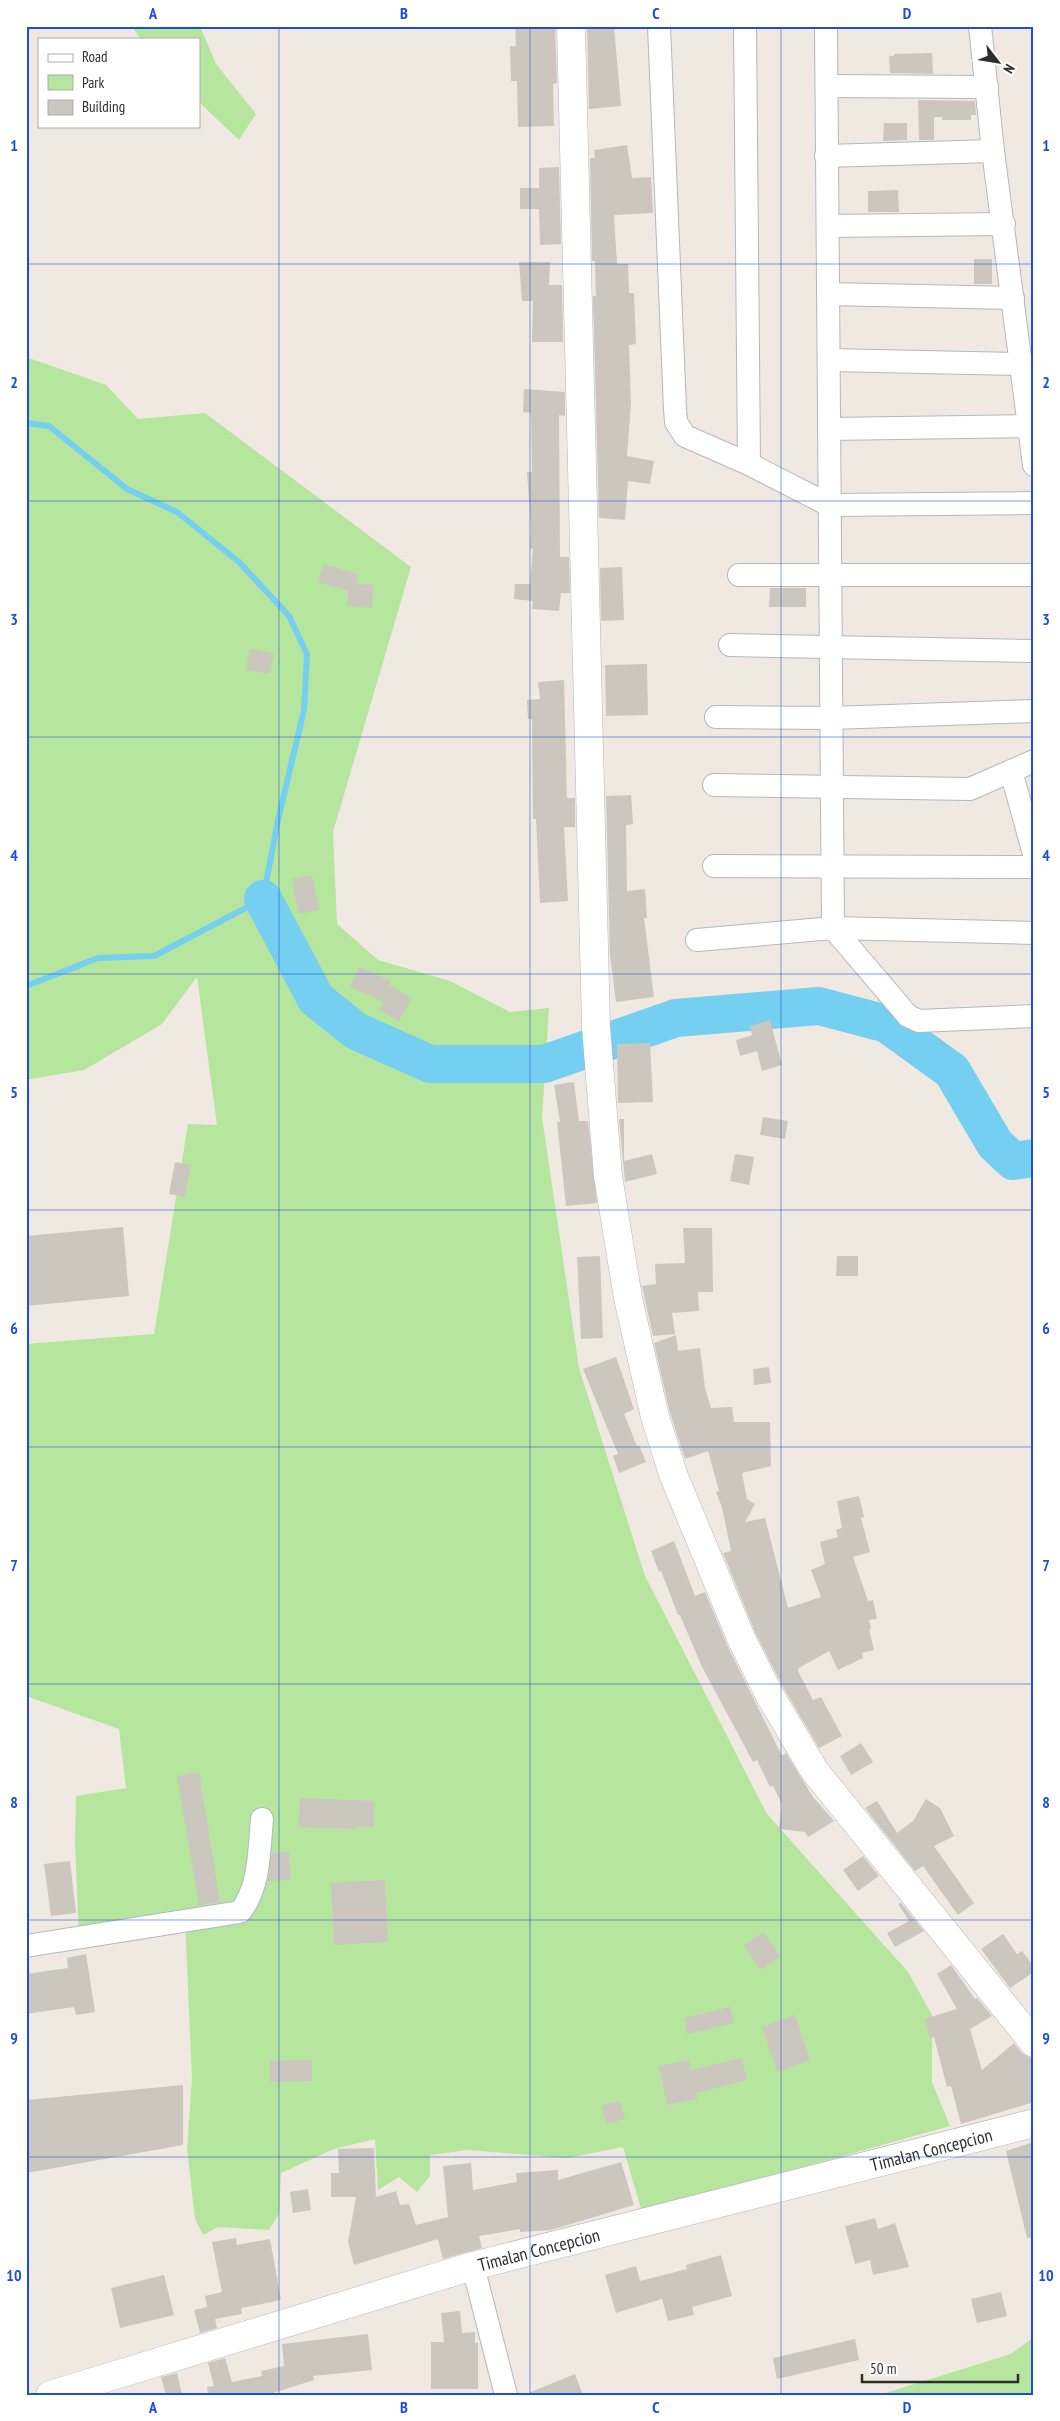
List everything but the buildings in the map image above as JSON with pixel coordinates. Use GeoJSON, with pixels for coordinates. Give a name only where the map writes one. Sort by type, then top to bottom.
{"type":"FeatureCollection","features":[{"type":"Feature","properties":{"kind":"street"},"geometry":{"type":"LineString","coordinates":[[570,26],[596,1026],[600,1057],[608,1176],[628,1298],[655,1417],[673,1474],[741,1638],[769,1694],[814,1770],[1034,2044]]}},
{"type":"Feature","properties":{"kind":"street"},"geometry":{"type":"LineString","coordinates":[[659,26],[676,422],[685,436],[750,464],[830,505],[1034,503]]}},
{"type":"Feature","properties":{"kind":"street"},"geometry":{"type":"LineString","coordinates":[[745,26],[750,464]]}},
{"type":"Feature","properties":{"kind":"street"},"geometry":{"type":"LineString","coordinates":[[826,26],[833,928],[913,1019],[919,1021],[1034,1016]]}},
{"type":"Feature","properties":{"kind":"street"},"geometry":{"type":"LineString","coordinates":[[980,26],[993,151],[1034,465]]}},
{"type":"Feature","properties":{"kind":"street"},"geometry":{"type":"LineString","coordinates":[[826,86],[987,87]]}},
{"type":"Feature","properties":{"kind":"street"},"geometry":{"type":"LineString","coordinates":[[826,156],[993,151]]}},
{"type":"Feature","properties":{"kind":"street"},"geometry":{"type":"LineString","coordinates":[[828,226],[1004,224]]}},
{"type":"Feature","properties":{"kind":"street"},"geometry":{"type":"LineString","coordinates":[[828,294],[1013,298]]}},
{"type":"Feature","properties":{"kind":"street"},"geometry":{"type":"LineString","coordinates":[[829,360],[1021,364]]}},
{"type":"Feature","properties":{"kind":"street"},"geometry":{"type":"LineString","coordinates":[[829,429],[1029,426]]}},
{"type":"Feature","properties":{"kind":"street"},"geometry":{"type":"LineString","coordinates":[[739,575],[1034,575]]}},
{"type":"Feature","properties":{"kind":"street"},"geometry":{"type":"LineString","coordinates":[[730,645],[1034,651]]}},
{"type":"Feature","properties":{"kind":"street"},"geometry":{"type":"LineString","coordinates":[[716,717],[831,718],[1034,711]]}},
{"type":"Feature","properties":{"kind":"street"},"geometry":{"type":"LineString","coordinates":[[714,786],[970,789],[1034,761]]}},
{"type":"Feature","properties":{"kind":"street"},"geometry":{"type":"LineString","coordinates":[[1011,771],[1034,854]]}},
{"type":"Feature","properties":{"kind":"street"},"geometry":{"type":"LineString","coordinates":[[714,866],[1034,867]]}},
{"type":"Feature","properties":{"kind":"street"},"geometry":{"type":"LineString","coordinates":[[697,940],[833,928],[1034,933]]}},
{"type":"Feature","properties":{"kind":"street"},"geometry":{"type":"LineString","coordinates":[[26,1946],[240,1912],[247,1902],[255,1883],[262,1819]]}},
{"type":"Feature","properties":{"kind":"street","name":"Timalan Concepcion"},"geometry":{"type":"LineString","coordinates":[[50,2395],[474,2266],[1034,2123]]}},
{"type":"Feature","properties":{"kind":"street"},"geometry":{"type":"LineString","coordinates":[[474,2266],[506,2395]]}},
{"type":"Feature","properties":{"kind":"green space"},"geometry":{"type":"Polygon","coordinates":[[[131,26],[200,26],[216,64],[256,114],[239,140],[200,103],[200,38],[140,38],[131,26]]]}},
{"type":"Feature","properties":{"kind":"green space"},"geometry":{"type":"Polygon","coordinates":[[[26,357],[106,385],[138,419],[205,413],[411,567],[333,832],[337,924],[378,960],[450,981],[510,1012],[549,1008],[542,1117],[579,1368],[645,1576],[767,1814],[908,1972],[932,2015],[932,2082],[950,2126],[642,2212],[623,2147],[567,2158],[467,2150],[430,2155],[430,2176],[417,2192],[399,2177],[378,2190],[375,2139],[334,2149],[281,2173],[279,2214],[269,2230],[218,2227],[203,2235],[195,2219],[187,2148],[192,2078],[185,1921],[79,1938],[75,1841],[76,1796],[126,1788],[119,1729],[26,1696],[26,1344],[154,1334],[188,1124],[217,1125],[197,977],[162,1024],[84,1070],[26,1080],[26,357]]]}},
{"type":"Feature","properties":{"kind":"green space"},"geometry":{"type":"Polygon","coordinates":[[[1034,2337],[1034,2395],[879,2395],[1011,2354],[1034,2337]]]}},
{"type":"Feature","properties":{"kind":"waterway"},"geometry":{"type":"LineString","coordinates":[[26,423],[49,426],[127,489],[177,512],[239,562],[289,616],[307,654],[304,710],[278,820],[263,899],[154,956],[98,958],[26,986]]}},
{"type":"Feature","properties":{"kind":"waterway"},"geometry":{"type":"LineString","coordinates":[[263,899],[316,999],[356,1031],[430,1064],[544,1064],[676,1018],[819,1006],[887,1024],[952,1071],[995,1144],[1013,1161],[1034,1158]]}}]}
